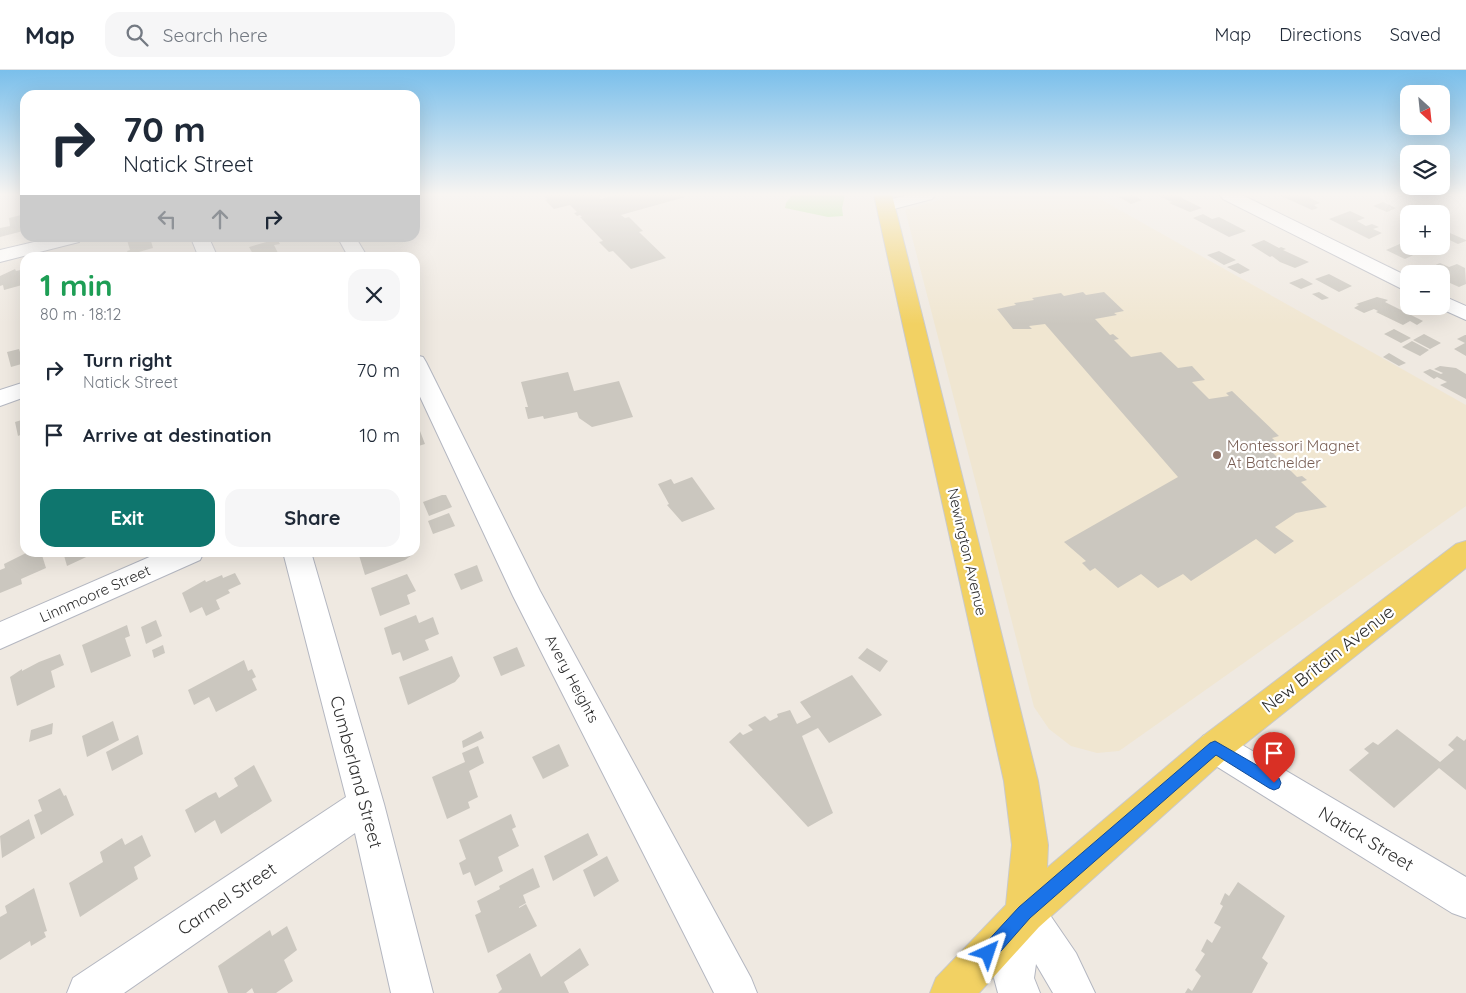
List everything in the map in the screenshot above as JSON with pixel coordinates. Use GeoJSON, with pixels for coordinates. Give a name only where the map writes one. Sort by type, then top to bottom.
{"type":"FeatureCollection","features":[{"type":"Feature","properties":{"kind":"main road","name":"Newington Avenue"},"geometry":{"type":"LineString","coordinates":[[894,238],[1021,782],[1030,845],[1025,913]]}},
{"type":"Feature","properties":{"kind":"main road","name":"New Britain Avenue"},"geometry":{"type":"LineString","coordinates":[[951,993],[1025,913],[1215,747],[1466,552]]}},
{"type":"Feature","properties":{"kind":"street"},"geometry":{"type":"LineString","coordinates":[[1315,238],[1400,280]]}},
{"type":"Feature","properties":{"kind":"street"},"geometry":{"type":"LineString","coordinates":[[0,256],[56,242]]}},
{"type":"Feature","properties":{"kind":"street"},"geometry":{"type":"LineString","coordinates":[[1450,306],[1466,314]]}},
{"type":"Feature","properties":{"kind":"street","name":"Avery Heights"},"geometry":{"type":"LineString","coordinates":[[420,372],[528,596],[736,993]]}},
{"type":"Feature","properties":{"kind":"street"},"geometry":{"type":"LineString","coordinates":[[0,398],[20,391]]}},
{"type":"Feature","properties":{"kind":"street","name":"Linnmoore Street"},"geometry":{"type":"LineString","coordinates":[[0,636],[179,557]]}},
{"type":"Feature","properties":{"kind":"street","name":"Cumberland Street"},"geometry":{"type":"LineString","coordinates":[[297,557],[366,804],[412,993]]}},
{"type":"Feature","properties":{"kind":"street","name":"Natick Street"},"geometry":{"type":"LineString","coordinates":[[1215,747],[1466,899]]}},
{"type":"Feature","properties":{"kind":"street","name":"Carmel Street"},"geometry":{"type":"LineString","coordinates":[[88,993],[366,804]]}},
{"type":"Feature","properties":{"kind":"street"},"geometry":{"type":"LineString","coordinates":[[1020,993],[1014,978],[1025,913]]}},
{"type":"Feature","properties":{"kind":"street"},"geometry":{"type":"LineString","coordinates":[[1025,913],[1062,967],[1074,993]]}},
{"type":"Feature","properties":{"kind":"shaded area","name":"Montessori Magnet At Batchelder"},"geometry":{"type":"Polygon","coordinates":[[[912,238],[1170,238],[1466,405],[1466,506],[1119,751],[1097,753],[1071,746],[1049,729],[1034,707],[912,238]]]}},
{"type":"Feature","properties":{"kind":"building"},"geometry":{"type":"Polygon","coordinates":[[[600,238],[645,238],[666,258],[631,269],[613,251],[609,252],[599,242],[603,241],[600,238]]]}},
{"type":"Feature","properties":{"kind":"building"},"geometry":{"type":"Polygon","coordinates":[[[1450,238],[1462,238],[1466,241],[1458,244],[1450,240],[1450,238]]]}},
{"type":"Feature","properties":{"kind":"building"},"geometry":{"type":"Polygon","coordinates":[[[1264,240],[1279,248],[1286,249],[1283,250],[1309,262],[1295,268],[1280,262],[1272,256],[1270,257],[1251,245],[1264,240]]]}},
{"type":"Feature","properties":{"kind":"building"},"geometry":{"type":"Polygon","coordinates":[[[128,242],[151,242],[153,248],[139,252],[128,252],[130,250],[128,242]]]}},
{"type":"Feature","properties":{"kind":"building"},"geometry":{"type":"Polygon","coordinates":[[[266,242],[279,242],[280,244],[274,245],[278,252],[252,252],[249,247],[266,242]]]}},
{"type":"Feature","properties":{"kind":"building"},"geometry":{"type":"Polygon","coordinates":[[[1400,244],[1400,255],[1413,255],[1405,259],[1386,250],[1400,244]]]}},
{"type":"Feature","properties":{"kind":"building"},"geometry":{"type":"Polygon","coordinates":[[[1219,251],[1236,260],[1224,265],[1207,255],[1219,251]]]}},
{"type":"Feature","properties":{"kind":"building"},"geometry":{"type":"Polygon","coordinates":[[[1238,263],[1250,270],[1240,274],[1227,267],[1238,263]]]}},
{"type":"Feature","properties":{"kind":"building"},"geometry":{"type":"Polygon","coordinates":[[[1457,264],[1465,268],[1466,284],[1459,287],[1450,283],[1450,267],[1457,264]]]}},
{"type":"Feature","properties":{"kind":"building"},"geometry":{"type":"Polygon","coordinates":[[[15,269],[16,271],[20,270],[20,286],[4,290],[3,285],[0,286],[0,276],[15,269]]]}},
{"type":"Feature","properties":{"kind":"building"},"geometry":{"type":"Polygon","coordinates":[[[1329,274],[1352,286],[1339,292],[1315,279],[1329,274]]]}},
{"type":"Feature","properties":{"kind":"building"},"geometry":{"type":"Polygon","coordinates":[[[1302,278],[1313,284],[1301,289],[1289,283],[1302,278]]]}},
{"type":"Feature","properties":{"kind":"building"},"geometry":{"type":"Polygon","coordinates":[[[1083,292],[1086,295],[1104,292],[1124,311],[1114,313],[1117,315],[1095,319],[1110,335],[1113,334],[1119,339],[1114,340],[1131,357],[1161,352],[1178,368],[1192,366],[1205,380],[1192,382],[1209,399],[1229,396],[1226,393],[1232,391],[1279,436],[1272,438],[1281,446],[1268,448],[1297,477],[1302,476],[1307,480],[1301,482],[1327,507],[1296,513],[1275,527],[1294,541],[1275,554],[1256,539],[1191,581],[1183,574],[1158,588],[1141,574],[1118,588],[1095,568],[1090,571],[1082,563],[1086,561],[1064,542],[1178,477],[1045,324],[1029,326],[1032,329],[1013,329],[997,309],[1016,305],[1014,303],[1034,300],[1032,298],[1061,293],[1064,296],[1083,292]]]}},
{"type":"Feature","properties":{"kind":"building"},"geometry":{"type":"Polygon","coordinates":[[[1319,292],[1329,298],[1322,300],[1312,294],[1319,292]]]}},
{"type":"Feature","properties":{"kind":"building"},"geometry":{"type":"Polygon","coordinates":[[[1377,297],[1388,300],[1385,302],[1400,310],[1400,315],[1411,315],[1423,321],[1417,325],[1410,321],[1403,325],[1376,312],[1378,311],[1374,309],[1364,313],[1354,308],[1359,305],[1356,304],[1377,297]]]}},
{"type":"Feature","properties":{"kind":"building"},"geometry":{"type":"Polygon","coordinates":[[[1394,329],[1411,338],[1401,343],[1384,334],[1394,329]]]}},
{"type":"Feature","properties":{"kind":"building"},"geometry":{"type":"Polygon","coordinates":[[[1424,334],[1441,343],[1430,349],[1413,340],[1424,334]]]}},
{"type":"Feature","properties":{"kind":"building"},"geometry":{"type":"Polygon","coordinates":[[[1465,335],[1466,356],[1454,349],[1465,343],[1457,339],[1465,335]]]}},
{"type":"Feature","properties":{"kind":"building"},"geometry":{"type":"Polygon","coordinates":[[[1412,341],[1429,350],[1420,356],[1402,347],[1412,341]]]}},
{"type":"Feature","properties":{"kind":"building"},"geometry":{"type":"Polygon","coordinates":[[[19,349],[20,364],[11,367],[7,352],[19,349]]]}},
{"type":"Feature","properties":{"kind":"building"},"geometry":{"type":"Polygon","coordinates":[[[1389,353],[1406,363],[1399,366],[1383,357],[1389,353]]]}},
{"type":"Feature","properties":{"kind":"building"},"geometry":{"type":"Polygon","coordinates":[[[1440,366],[1456,368],[1466,374],[1466,399],[1440,385],[1447,382],[1437,377],[1434,379],[1423,372],[1430,369],[1441,374],[1443,373],[1434,369],[1440,366]]]}},
{"type":"Feature","properties":{"kind":"building"},"geometry":{"type":"Polygon","coordinates":[[[568,372],[574,391],[619,381],[633,417],[592,427],[579,418],[577,412],[544,419],[543,416],[528,419],[525,407],[528,407],[521,382],[568,372]]]}},
{"type":"Feature","properties":{"kind":"building"},"geometry":{"type":"Polygon","coordinates":[[[20,420],[20,435],[18,436],[15,422],[20,420]]]}},
{"type":"Feature","properties":{"kind":"building"},"geometry":{"type":"Polygon","coordinates":[[[420,431],[425,444],[420,446],[420,431]]]}},
{"type":"Feature","properties":{"kind":"building"},"geometry":{"type":"Polygon","coordinates":[[[692,477],[715,509],[682,522],[667,505],[669,504],[658,484],[671,479],[674,484],[692,477]]]}},
{"type":"Feature","properties":{"kind":"building"},"geometry":{"type":"Polygon","coordinates":[[[446,495],[452,507],[429,516],[423,502],[446,495]]]}},
{"type":"Feature","properties":{"kind":"building"},"geometry":{"type":"Polygon","coordinates":[[[449,513],[455,526],[433,534],[428,521],[449,513]]]}},
{"type":"Feature","properties":{"kind":"building"},"geometry":{"type":"Polygon","coordinates":[[[20,556],[43,557],[46,568],[21,579],[22,584],[0,593],[0,570],[5,568],[4,564],[20,556]]]}},
{"type":"Feature","properties":{"kind":"building"},"geometry":{"type":"Polygon","coordinates":[[[64,557],[86,557],[67,566],[64,557]]]}},
{"type":"Feature","properties":{"kind":"building"},"geometry":{"type":"Polygon","coordinates":[[[360,557],[409,557],[405,560],[365,575],[360,557]]]}},
{"type":"Feature","properties":{"kind":"building"},"geometry":{"type":"Polygon","coordinates":[[[477,565],[483,581],[461,590],[454,574],[477,565]]]}},
{"type":"Feature","properties":{"kind":"building"},"geometry":{"type":"Polygon","coordinates":[[[235,573],[241,584],[228,590],[230,593],[216,600],[220,609],[206,616],[202,607],[190,613],[182,593],[205,580],[206,582],[222,575],[223,578],[235,573]]]}},
{"type":"Feature","properties":{"kind":"building"},"geometry":{"type":"Polygon","coordinates":[[[407,574],[416,591],[407,595],[410,604],[380,616],[371,588],[407,574]]]}},
{"type":"Feature","properties":{"kind":"building"},"geometry":{"type":"Polygon","coordinates":[[[416,615],[419,623],[433,617],[439,634],[425,640],[429,650],[403,661],[400,652],[392,655],[384,628],[416,615]]]}},
{"type":"Feature","properties":{"kind":"building"},"geometry":{"type":"Polygon","coordinates":[[[156,620],[162,636],[146,644],[141,627],[156,620]]]}},
{"type":"Feature","properties":{"kind":"building"},"geometry":{"type":"Polygon","coordinates":[[[127,625],[130,636],[125,638],[131,656],[91,673],[82,645],[127,625]]]}},
{"type":"Feature","properties":{"kind":"building"},"geometry":{"type":"Polygon","coordinates":[[[163,645],[165,653],[154,658],[152,650],[163,645]]]}},
{"type":"Feature","properties":{"kind":"building"},"geometry":{"type":"Polygon","coordinates":[[[517,647],[525,666],[501,676],[493,657],[517,647]]]}},
{"type":"Feature","properties":{"kind":"building"},"geometry":{"type":"Polygon","coordinates":[[[867,648],[888,661],[880,672],[858,658],[867,648]]]}},
{"type":"Feature","properties":{"kind":"building"},"geometry":{"type":"Polygon","coordinates":[[[60,654],[64,665],[51,671],[55,687],[17,706],[10,677],[22,669],[22,671],[60,654]]]}},
{"type":"Feature","properties":{"kind":"building"},"geometry":{"type":"Polygon","coordinates":[[[452,656],[460,676],[455,682],[408,705],[399,677],[452,656]]]}},
{"type":"Feature","properties":{"kind":"building"},"geometry":{"type":"Polygon","coordinates":[[[244,660],[248,671],[252,669],[256,677],[252,679],[257,690],[216,712],[209,697],[194,705],[188,690],[244,660]]]}},
{"type":"Feature","properties":{"kind":"building"},"geometry":{"type":"Polygon","coordinates":[[[852,675],[882,715],[829,743],[818,728],[802,736],[833,813],[808,827],[729,742],[740,732],[743,735],[753,730],[748,725],[765,716],[770,721],[778,717],[777,714],[790,710],[797,724],[811,717],[800,702],[852,675]]]}},
{"type":"Feature","properties":{"kind":"building"},"geometry":{"type":"Polygon","coordinates":[[[113,721],[119,740],[87,757],[82,736],[113,721]]]}},
{"type":"Feature","properties":{"kind":"building"},"geometry":{"type":"Polygon","coordinates":[[[53,723],[52,734],[29,742],[31,730],[53,723]]]}},
{"type":"Feature","properties":{"kind":"building"},"geometry":{"type":"Polygon","coordinates":[[[1397,729],[1440,762],[1454,750],[1448,745],[1457,736],[1464,741],[1466,739],[1466,790],[1439,768],[1394,808],[1349,770],[1369,753],[1364,749],[1373,742],[1378,745],[1397,729]]]}},
{"type":"Feature","properties":{"kind":"building"},"geometry":{"type":"Polygon","coordinates":[[[481,731],[484,738],[463,748],[462,741],[481,731]]]}},
{"type":"Feature","properties":{"kind":"building"},"geometry":{"type":"Polygon","coordinates":[[[138,735],[143,754],[112,771],[106,752],[138,735]]]}},
{"type":"Feature","properties":{"kind":"building"},"geometry":{"type":"Polygon","coordinates":[[[559,744],[569,766],[543,779],[532,757],[559,744]]]}},
{"type":"Feature","properties":{"kind":"building"},"geometry":{"type":"Polygon","coordinates":[[[478,746],[484,763],[469,771],[478,797],[468,802],[470,808],[447,819],[432,777],[465,762],[462,753],[478,746]]]}},
{"type":"Feature","properties":{"kind":"building"},"geometry":{"type":"Polygon","coordinates":[[[254,765],[272,801],[221,834],[215,820],[195,833],[185,810],[216,792],[219,798],[238,786],[234,778],[254,765]]]}},
{"type":"Feature","properties":{"kind":"building"},"geometry":{"type":"Polygon","coordinates":[[[60,788],[64,796],[66,795],[74,815],[41,835],[34,815],[42,811],[38,800],[60,788]]]}},
{"type":"Feature","properties":{"kind":"building"},"geometry":{"type":"Polygon","coordinates":[[[511,814],[516,827],[512,829],[519,846],[498,857],[503,871],[475,886],[470,872],[463,875],[459,863],[466,859],[459,840],[511,814]]]}},
{"type":"Feature","properties":{"kind":"building"},"geometry":{"type":"Polygon","coordinates":[[[29,819],[35,838],[2,858],[0,836],[29,819]]]}},
{"type":"Feature","properties":{"kind":"building"},"geometry":{"type":"Polygon","coordinates":[[[588,833],[598,855],[553,881],[544,856],[588,833]]]}},
{"type":"Feature","properties":{"kind":"building"},"geometry":{"type":"Polygon","coordinates":[[[142,835],[151,856],[134,867],[138,879],[80,917],[69,883],[103,862],[100,852],[122,838],[125,845],[142,835]]]}},
{"type":"Feature","properties":{"kind":"building"},"geometry":{"type":"Polygon","coordinates":[[[607,856],[619,881],[594,897],[583,870],[607,856]]]}},
{"type":"Feature","properties":{"kind":"building"},"geometry":{"type":"Polygon","coordinates":[[[533,868],[540,887],[523,895],[526,903],[519,908],[526,904],[537,926],[488,953],[475,915],[481,912],[477,901],[500,889],[499,886],[533,868]]]}},
{"type":"Feature","properties":{"kind":"building"},"geometry":{"type":"Polygon","coordinates":[[[1238,882],[1285,916],[1262,958],[1268,963],[1252,993],[1185,993],[1188,988],[1192,991],[1201,976],[1195,970],[1205,954],[1201,951],[1207,939],[1212,943],[1221,927],[1214,923],[1223,906],[1220,904],[1225,893],[1229,896],[1238,882]]]}},
{"type":"Feature","properties":{"kind":"building"},"geometry":{"type":"Polygon","coordinates":[[[34,888],[47,931],[44,932],[46,937],[31,946],[30,941],[0,960],[0,917],[7,913],[5,906],[34,888]]]}},
{"type":"Feature","properties":{"kind":"building"},"geometry":{"type":"Polygon","coordinates":[[[287,926],[297,950],[284,960],[293,981],[276,993],[254,993],[252,988],[246,993],[228,993],[218,966],[270,930],[272,936],[287,926]]]}},
{"type":"Feature","properties":{"kind":"building"},"geometry":{"type":"Polygon","coordinates":[[[580,948],[589,965],[564,982],[569,993],[498,993],[502,989],[496,975],[530,953],[541,977],[580,948]]]}},
{"type":"Feature","properties":{"kind":"place","name":"Montessori Magnet At Batchelder"},"geometry":{"type":"Point","coordinates":[1217,455]}},
{"type":"Feature","properties":{"kind":"route"},"geometry":{"type":"LineString","coordinates":[[988,953],[1025,913],[1215,747],[1274,783]]}}]}
